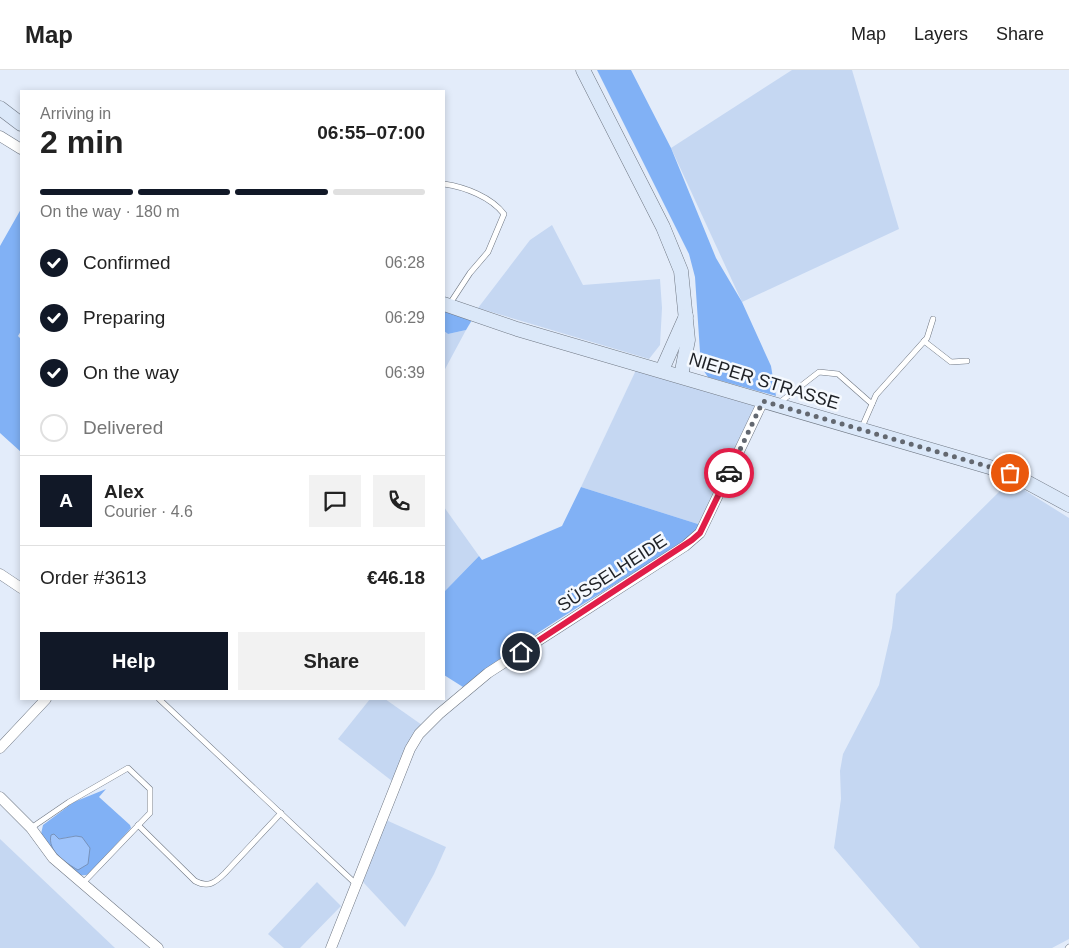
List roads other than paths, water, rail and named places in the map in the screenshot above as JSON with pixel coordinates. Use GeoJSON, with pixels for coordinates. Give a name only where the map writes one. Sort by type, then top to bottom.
{"type":"FeatureCollection","features":[{"type":"Feature","properties":{"kind":"main road"},"geometry":{"type":"LineString","coordinates":[[583,70],[673,249],[681,271],[688,340],[681,376]]}},
{"type":"Feature","properties":{"kind":"main road"},"geometry":{"type":"LineString","coordinates":[[0,108],[20,123]]}},
{"type":"Feature","properties":{"kind":"main road","name":"NIEPER STRASSE"},"geometry":{"type":"LineString","coordinates":[[446,305],[517,329],[1010,473],[1069,505]]}},
{"type":"Feature","properties":{"kind":"main road"},"geometry":{"type":"LineString","coordinates":[[662,370],[686,316]]}},
{"type":"Feature","properties":{"kind":"street"},"geometry":{"type":"LineString","coordinates":[[0,136],[20,148]]}},
{"type":"Feature","properties":{"kind":"street","name":"SÜSSELHEIDE"},"geometry":{"type":"LineString","coordinates":[[331,948],[410,749],[419,734],[488,673],[685,546],[700,533],[763,401]]}},
{"type":"Feature","properties":{"kind":"street"},"geometry":{"type":"LineString","coordinates":[[0,574],[20,587]]}},
{"type":"Feature","properties":{"kind":"street"},"geometry":{"type":"LineString","coordinates":[[0,748],[45,700]]}},
{"type":"Feature","properties":{"kind":"street"},"geometry":{"type":"LineString","coordinates":[[0,797],[31,828],[53,858],[158,948]]}},
{"type":"Feature","properties":{"kind":"lane"},"geometry":{"type":"LineString","coordinates":[[445,184],[462,186],[498,206],[504,214],[488,252],[446,305]]}},
{"type":"Feature","properties":{"kind":"lane"},"geometry":{"type":"LineString","coordinates":[[861,430],[876,395],[924,341],[933,319]]}},
{"type":"Feature","properties":{"kind":"lane"},"geometry":{"type":"LineString","coordinates":[[924,341],[951,362],[967,361]]}},
{"type":"Feature","properties":{"kind":"lane"},"geometry":{"type":"LineString","coordinates":[[777,405],[819,372],[838,374],[872,404]]}},
{"type":"Feature","properties":{"kind":"lane"},"geometry":{"type":"LineString","coordinates":[[160,700],[357,885]]}},
{"type":"Feature","properties":{"kind":"lane"},"geometry":{"type":"LineString","coordinates":[[31,828],[69,802],[128,768],[150,789],[150,813],[83,883]]}},
{"type":"Feature","properties":{"kind":"lane"},"geometry":{"type":"LineString","coordinates":[[138,825],[195,880],[202,885],[208,885],[216,882],[281,814]]}}]}
